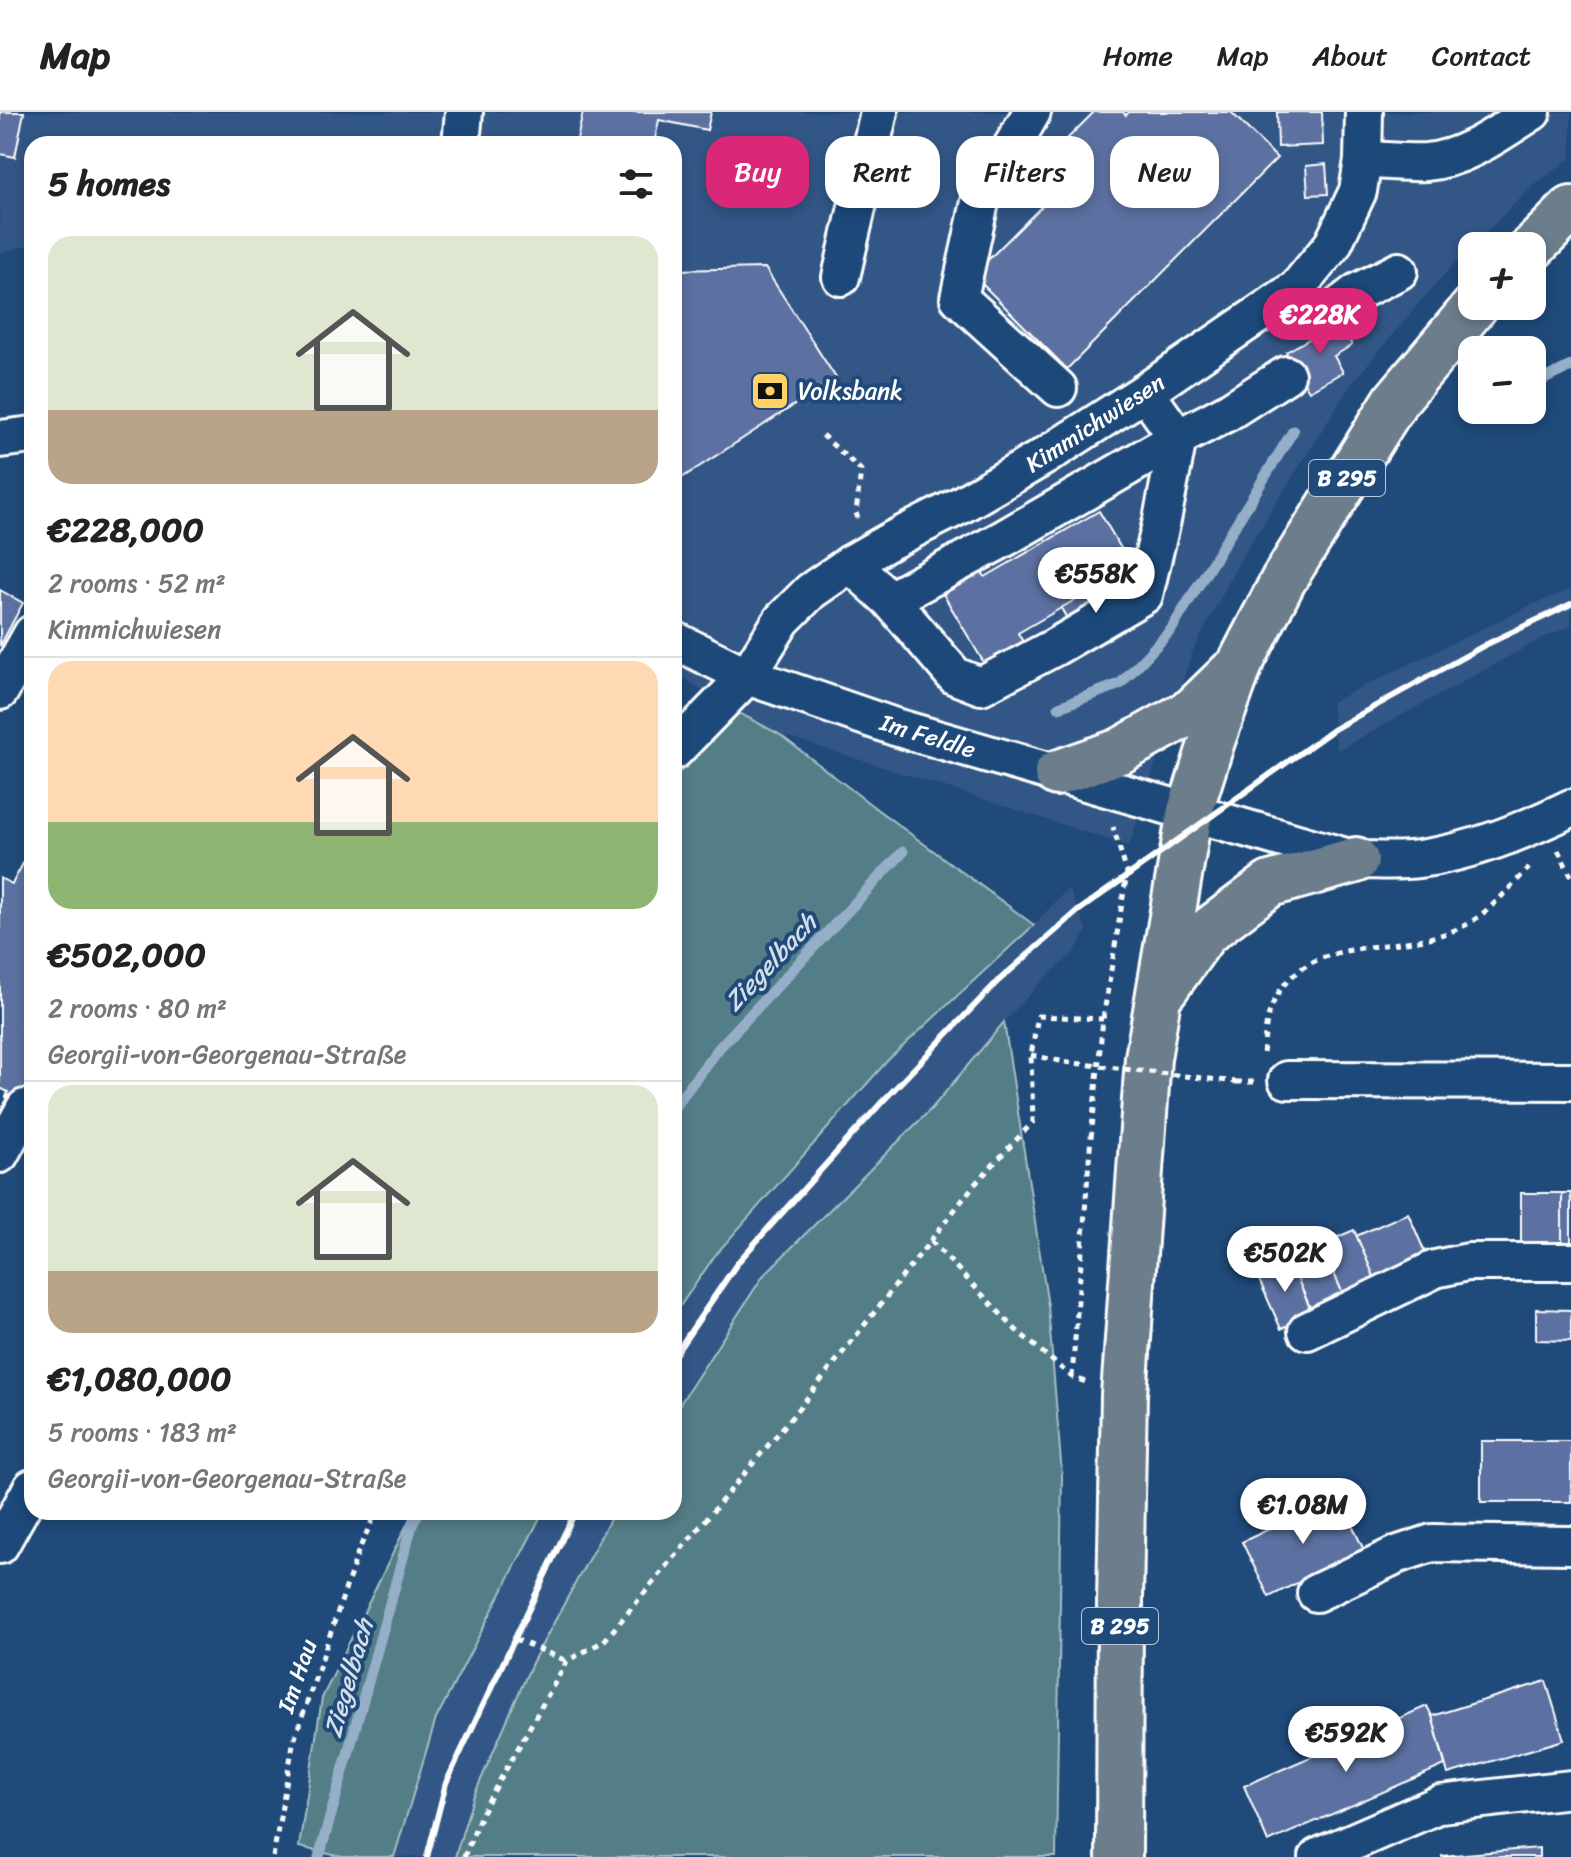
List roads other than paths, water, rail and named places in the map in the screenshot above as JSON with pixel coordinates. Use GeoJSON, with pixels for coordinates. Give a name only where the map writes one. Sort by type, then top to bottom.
{"type":"FeatureCollection","features":[{"type":"Feature","properties":{"kind":"main road"},"geometry":{"type":"LineString","coordinates":[[1546,234],[1571,209]]}},
{"type":"Feature","properties":{"kind":"main road","name":"B 295"},"geometry":{"type":"LineString","coordinates":[[1119,1857],[1124,1395],[1148,1058],[1190,811],[1240,664],[1284,579],[1396,400],[1463,320]]}},
{"type":"Feature","properties":{"kind":"main road"},"geometry":{"type":"LineString","coordinates":[[1057,773],[1120,751],[1193,710],[1240,664]]}},
{"type":"Feature","properties":{"kind":"main road"},"geometry":{"type":"LineString","coordinates":[[1158,998],[1205,933],[1270,884],[1356,860]]}},
{"type":"Feature","properties":{"kind":"street"},"geometry":{"type":"LineString","coordinates":[[462,136],[464,112]]}},
{"type":"Feature","properties":{"kind":"street"},"geometry":{"type":"LineString","coordinates":[[841,277],[879,112]]}},
{"type":"Feature","properties":{"kind":"street"},"geometry":{"type":"LineString","coordinates":[[1032,112],[980,202],[959,298],[1058,388]]}},
{"type":"Feature","properties":{"kind":"street","name":"Kimmichwiesen"},"geometry":{"type":"LineString","coordinates":[[682,743],[747,676],[782,620],[811,591],[859,559],[1045,456],[1297,288],[1333,244],[1358,191],[1363,160],[1364,112]]}},
{"type":"Feature","properties":{"kind":"street"},"geometry":{"type":"LineString","coordinates":[[1363,160],[1428,162],[1456,155],[1486,141],[1532,112]]}},
{"type":"Feature","properties":{"kind":"street"},"geometry":{"type":"LineString","coordinates":[[1333,244],[1357,292]]}},
{"type":"Feature","properties":{"kind":"street"},"geometry":{"type":"LineString","coordinates":[[1321,320],[1357,292],[1399,271]]}},
{"type":"Feature","properties":{"kind":"street"},"geometry":{"type":"LineString","coordinates":[[890,600],[1228,412],[1286,360]]}},
{"type":"Feature","properties":{"kind":"street"},"geometry":{"type":"LineString","coordinates":[[859,559],[955,676],[981,686],[1055,647],[1144,595],[1178,438],[1145,392]]}},
{"type":"Feature","properties":{"kind":"street"},"geometry":{"type":"LineString","coordinates":[[0,439],[24,436]]}},
{"type":"Feature","properties":{"kind":"street","name":"Im Feldle"},"geometry":{"type":"LineString","coordinates":[[682,644],[747,676],[895,727],[1356,860],[1416,860],[1465,851],[1571,808]]}},
{"type":"Feature","properties":{"kind":"street"},"geometry":{"type":"LineString","coordinates":[[0,691],[24,648]]}},
{"type":"Feature","properties":{"kind":"street"},"geometry":{"type":"LineString","coordinates":[[1270,1072],[1571,1081]]}},
{"type":"Feature","properties":{"kind":"street"},"geometry":{"type":"LineString","coordinates":[[0,1154],[24,1110]]}},
{"type":"Feature","properties":{"kind":"street"},"geometry":{"type":"LineString","coordinates":[[1307,1331],[1435,1269],[1468,1262],[1571,1262]]}},
{"type":"Feature","properties":{"kind":"street"},"geometry":{"type":"LineString","coordinates":[[0,1545],[24,1502]]}},
{"type":"Feature","properties":{"kind":"street"},"geometry":{"type":"LineString","coordinates":[[1316,1593],[1396,1555],[1432,1543],[1571,1545]]}},
{"type":"Feature","properties":{"kind":"street"},"geometry":{"type":"LineString","coordinates":[[1318,1857],[1440,1804],[1571,1789]]}},
{"type":"Feature","properties":{"kind":"waterway","name":"Ziegelbach"},"geometry":{"type":"LineString","coordinates":[[1546,378],[1571,366]]}},
{"type":"Feature","properties":{"kind":"waterway","name":"Ziegelbach"},"geometry":{"type":"LineString","coordinates":[[1059,707],[1120,684],[1171,630],[1293,431]]}},
{"type":"Feature","properties":{"kind":"waterway","name":"Ziegelbach"},"geometry":{"type":"LineString","coordinates":[[682,1097],[719,1048],[903,852]]}},
{"type":"Feature","properties":{"kind":"waterway","name":"Ziegelbach"},"geometry":{"type":"LineString","coordinates":[[319,1857],[415,1520]]}},
{"type":"Feature","properties":{"kind":"railway"},"geometry":{"type":"LineString","coordinates":[[682,1344],[738,1262],[882,1102],[997,982],[1078,911],[1334,729],[1485,645],[1571,604]]}},
{"type":"Feature","properties":{"kind":"railway"},"geometry":{"type":"LineString","coordinates":[[427,1857],[446,1783],[571,1520]]}},
{"type":"Feature","properties":{"kind":"place","name":"Volksbank"},"geometry":{"type":"Point","coordinates":[770,391]}}]}
